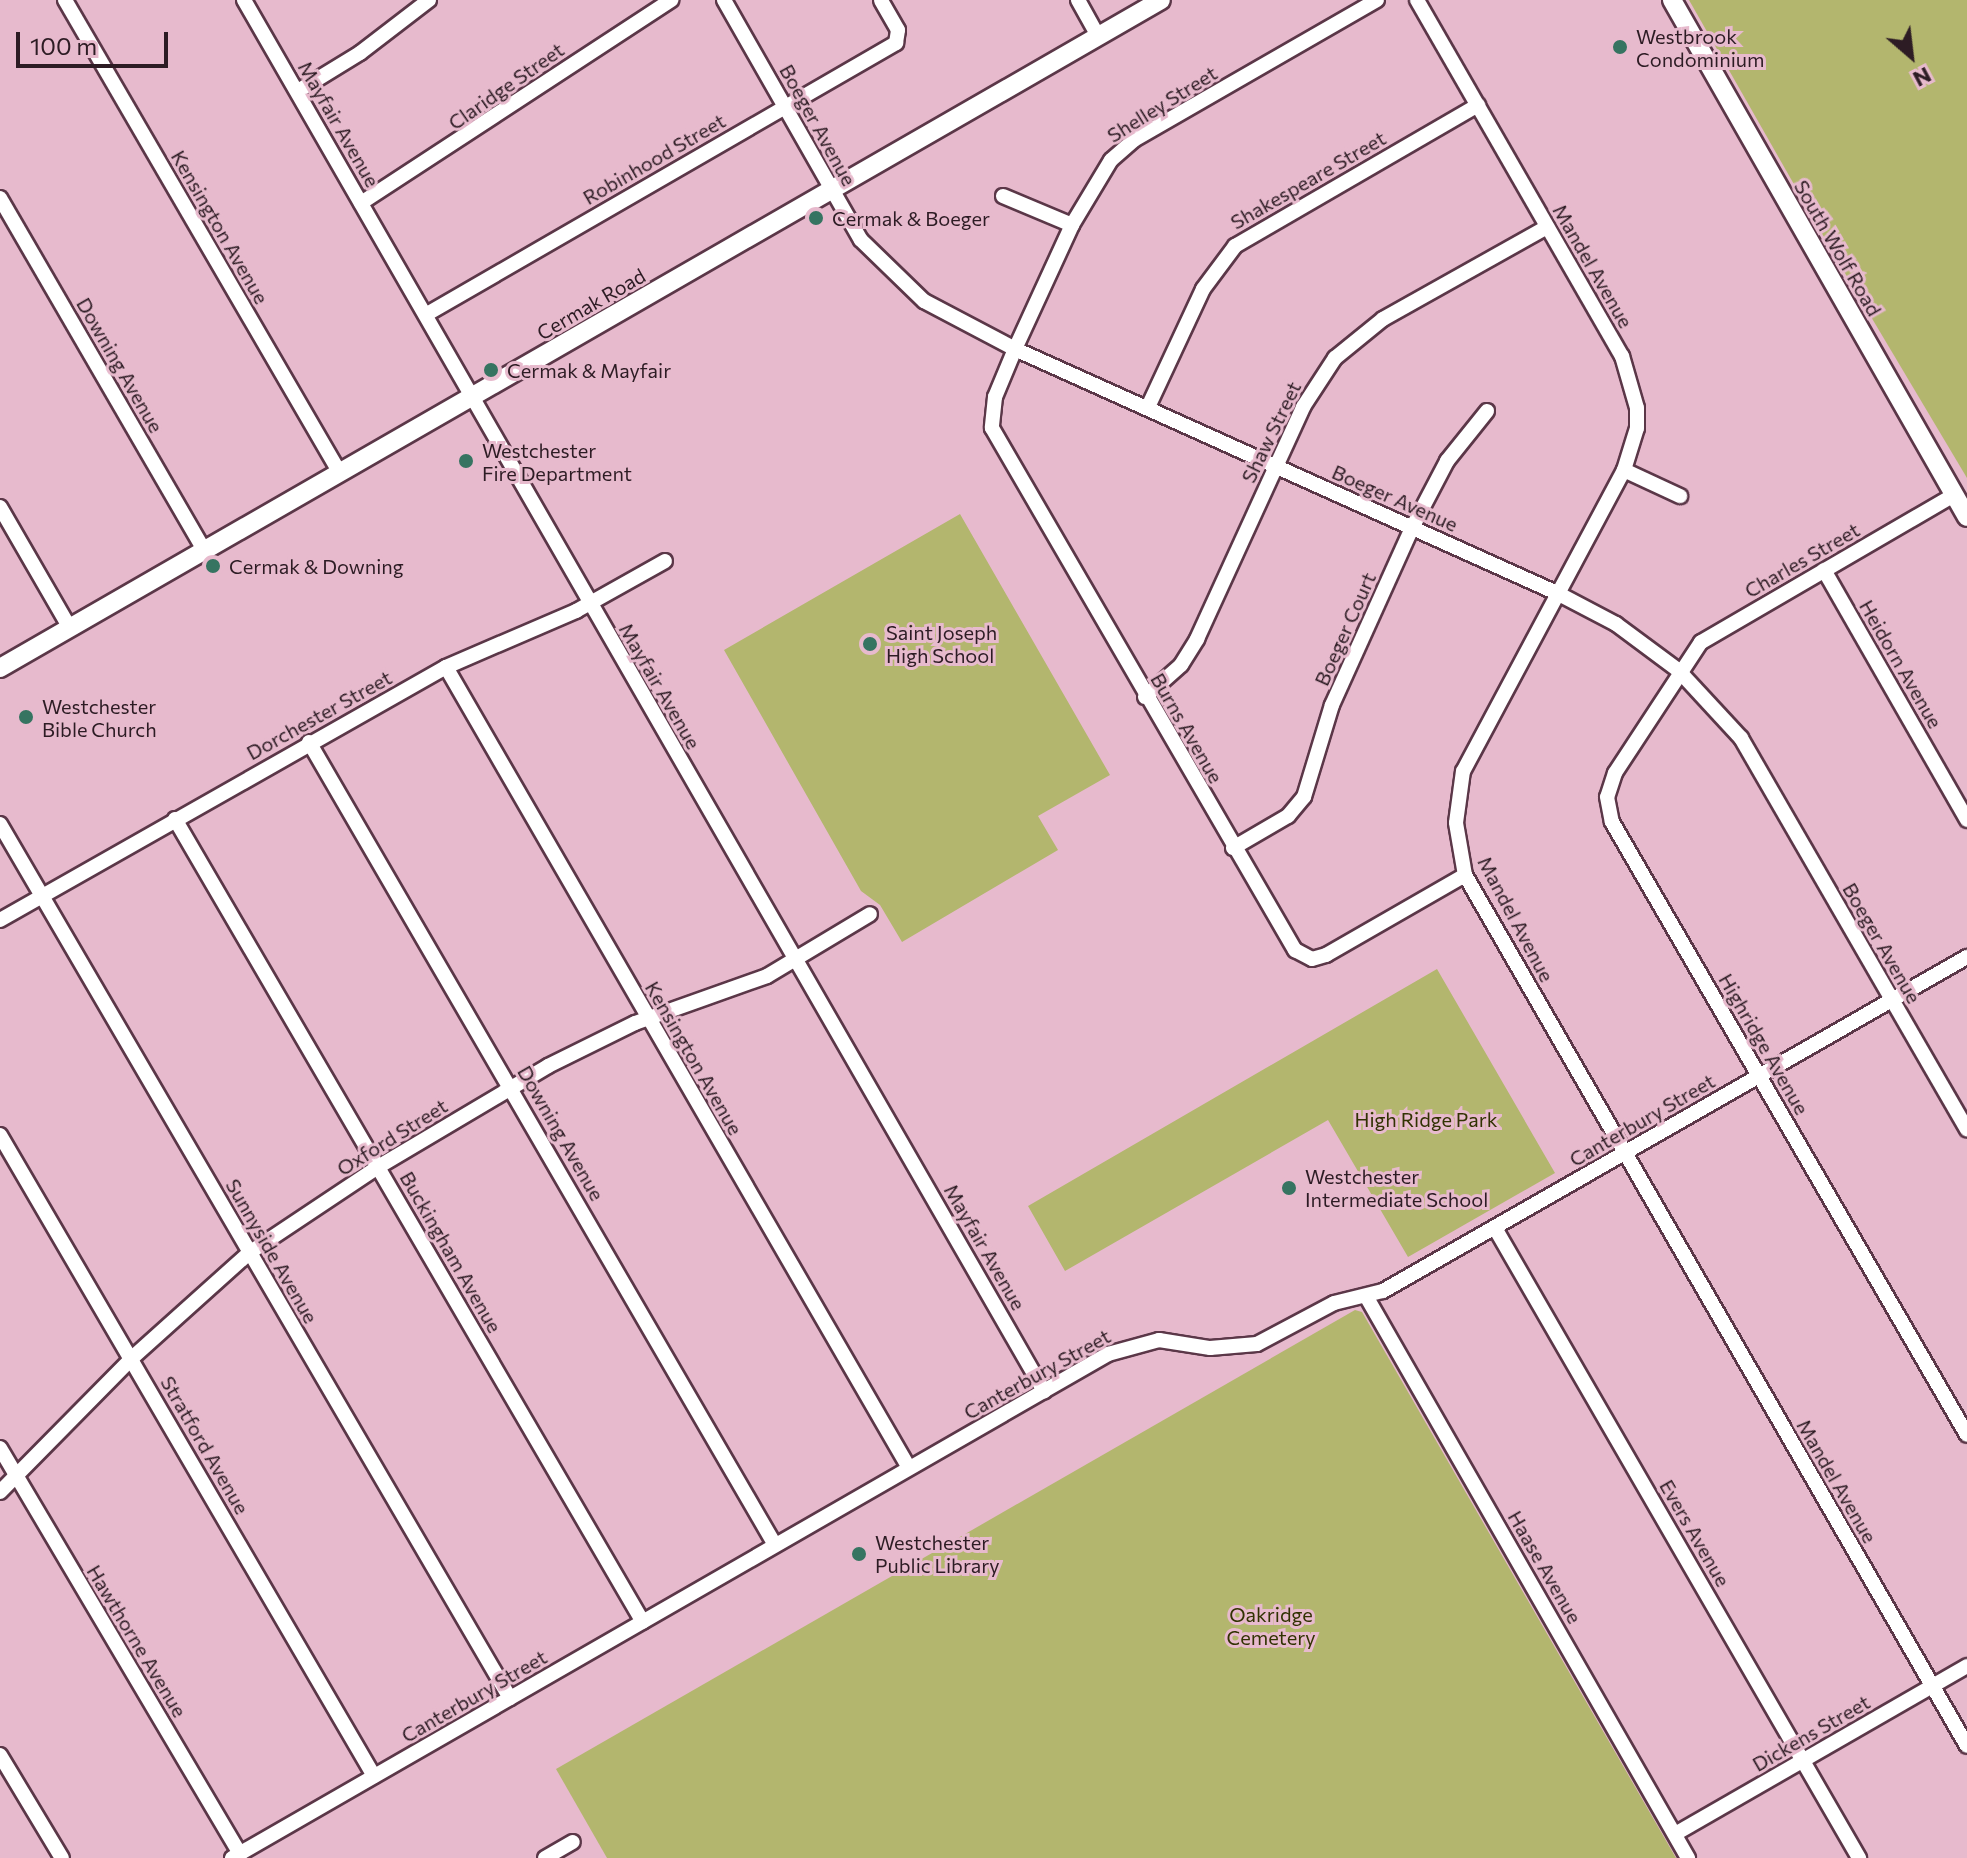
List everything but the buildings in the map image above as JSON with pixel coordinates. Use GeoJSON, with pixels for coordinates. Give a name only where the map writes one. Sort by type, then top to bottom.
{"type":"FeatureCollection","features":[{"type":"Feature","properties":{"kind":"main road","name":"Cermak Road"},"geometry":{"type":"LineString","coordinates":[[0,668],[1161,0]]}},
{"type":"Feature","properties":{"kind":"main road","name":"South Wolf Road"},"geometry":{"type":"LineString","coordinates":[[1672,0],[1967,517]]}},
{"type":"Feature","properties":{"kind":"street","name":"Kensington Avenue"},"geometry":{"type":"LineString","coordinates":[[65,0],[340,473]]}},
{"type":"Feature","properties":{"kind":"street","name":"Mayfair Avenue"},"geometry":{"type":"LineString","coordinates":[[244,0],[1044,1391]]}},
{"type":"Feature","properties":{"kind":"street"},"geometry":{"type":"LineString","coordinates":[[298,91],[360,53],[429,0]]}},
{"type":"Feature","properties":{"kind":"street","name":"Claridge Street"},"geometry":{"type":"LineString","coordinates":[[361,203],[671,0]]}},
{"type":"Feature","properties":{"kind":"street","name":"Boeger Avenue"},"geometry":{"type":"LineString","coordinates":[[724,0],[830,191],[873,256],[905,287],[941,313],[1557,593],[1616,624],[1678,670],[1741,738],[1967,1129]]}},
{"type":"Feature","properties":{"kind":"street","name":"Robinhood Street"},"geometry":{"type":"LineString","coordinates":[[427,314],[786,107],[899,37],[881,0]]}},
{"type":"Feature","properties":{"kind":"street"},"geometry":{"type":"LineString","coordinates":[[1078,0],[1098,36]]}},
{"type":"Feature","properties":{"kind":"street","name":"Shelley Street"},"geometry":{"type":"LineString","coordinates":[[1015,349],[1072,225],[1111,160],[1134,140],[1377,0]]}},
{"type":"Feature","properties":{"kind":"street","name":"Mandel Avenue"},"geometry":{"type":"LineString","coordinates":[[1417,0],[1629,372],[1637,428],[1624,470],[1463,771],[1456,823],[1465,875],[1967,1746]]}},
{"type":"Feature","properties":{"kind":"street","name":"Shakespeare Street"},"geometry":{"type":"LineString","coordinates":[[1148,407],[1209,277],[1235,246],[1478,105]]}},
{"type":"Feature","properties":{"kind":"street"},"geometry":{"type":"LineString","coordinates":[[1003,196],[1072,225]]}},
{"type":"Feature","properties":{"kind":"street","name":"Downing Avenue"},"geometry":{"type":"LineString","coordinates":[[0,198],[205,551]]}},
{"type":"Feature","properties":{"kind":"street","name":"Shaw Street"},"geometry":{"type":"LineString","coordinates":[[1145,697],[1181,665],[1197,639],[1312,389],[1350,343],[1547,227]]}},
{"type":"Feature","properties":{"kind":"street","name":"Burns Avenue"},"geometry":{"type":"LineString","coordinates":[[1015,349],[995,397],[994,437],[1295,950],[1312,959],[1465,875]]}},
{"type":"Feature","properties":{"kind":"street","name":"Boeger Court"},"geometry":{"type":"LineString","coordinates":[[1233,848],[1288,816],[1304,797],[1332,705],[1412,528],[1447,461],[1487,411]]}},
{"type":"Feature","properties":{"kind":"street"},"geometry":{"type":"LineString","coordinates":[[1624,470],[1680,496]]}},
{"type":"Feature","properties":{"kind":"street","name":"Charles Street"},"geometry":{"type":"LineString","coordinates":[[1678,670],[1701,642],[1954,495]]}},
{"type":"Feature","properties":{"kind":"street"},"geometry":{"type":"LineString","coordinates":[[0,507],[70,628]]}},
{"type":"Feature","properties":{"kind":"street","name":"Dorchester Street"},"geometry":{"type":"LineString","coordinates":[[0,920],[446,667],[589,604],[665,561]]}},
{"type":"Feature","properties":{"kind":"street","name":"Heidorn Avenue"},"geometry":{"type":"LineString","coordinates":[[1824,570],[1967,820]]}},
{"type":"Feature","properties":{"kind":"street","name":"Kensington Avenue"},"geometry":{"type":"LineString","coordinates":[[446,667],[909,1468]]}},
{"type":"Feature","properties":{"kind":"street","name":"Highridge Avenue"},"geometry":{"type":"LineString","coordinates":[[1678,670],[1615,773],[1607,807],[1967,1435]]}},
{"type":"Feature","properties":{"kind":"street","name":"Downing Avenue"},"geometry":{"type":"LineString","coordinates":[[309,742],[775,1545]]}},
{"type":"Feature","properties":{"kind":"street","name":"Buckingham Avenue"},"geometry":{"type":"LineString","coordinates":[[175,819],[643,1622]]}},
{"type":"Feature","properties":{"kind":"street","name":"Sunnyside Avenue"},"geometry":{"type":"LineString","coordinates":[[0,824],[510,1698]]}},
{"type":"Feature","properties":{"kind":"street","name":"Oxford Street"},"geometry":{"type":"LineString","coordinates":[[0,1492],[132,1358],[249,1253],[378,1167],[511,1087],[648,1018],[767,976],[870,914]]}},
{"type":"Feature","properties":{"kind":"street","name":"Canterbury Street"},"geometry":{"type":"LineString","coordinates":[[236,1856],[1044,1391],[1132,1345],[1170,1340],[1241,1347],[1268,1339],[1334,1303],[1366,1296],[1495,1228],[1967,957]]}},
{"type":"Feature","properties":{"kind":"street","name":"Stratford Avenue"},"geometry":{"type":"LineString","coordinates":[[0,1135],[374,1776]]}},
{"type":"Feature","properties":{"kind":"street","name":"Evers Avenue"},"geometry":{"type":"LineString","coordinates":[[1495,1228],[1859,1858]]}},
{"type":"Feature","properties":{"kind":"street","name":"Haase Avenue"},"geometry":{"type":"LineString","coordinates":[[1366,1296],[1688,1858]]}},
{"type":"Feature","properties":{"kind":"street","name":"Hawthorne Avenue"},"geometry":{"type":"LineString","coordinates":[[0,1448],[236,1856]]}},
{"type":"Feature","properties":{"kind":"street","name":"Dickens Street"},"geometry":{"type":"LineString","coordinates":[[1675,1834],[1967,1666]]}},
{"type":"Feature","properties":{"kind":"street"},"geometry":{"type":"LineString","coordinates":[[0,1755],[62,1858]]}},
{"type":"Feature","properties":{"kind":"street"},"geometry":{"type":"LineString","coordinates":[[545,1858],[573,1842]]}},
{"type":"Feature","properties":{"kind":"green space"},"geometry":{"type":"Polygon","coordinates":[[[1689,0],[1967,0],[1967,478],[1836,258],[1689,0]]]}},
{"type":"Feature","properties":{"kind":"green space"},"geometry":{"type":"Polygon","coordinates":[[[960,514],[1110,775],[1038,816],[1058,850],[902,942],[880,905],[861,891],[724,650],[960,514]]]}},
{"type":"Feature","properties":{"kind":"green space","name":"High Ridge Park"},"geometry":{"type":"Polygon","coordinates":[[[1437,969],[1555,1173],[1408,1257],[1328,1120],[1065,1271],[1028,1206],[1437,969]]]}},
{"type":"Feature","properties":{"kind":"green space","name":"Oakridge Cemetery"},"geometry":{"type":"Polygon","coordinates":[[[1355,1310],[1362,1312],[1676,1858],[607,1858],[556,1769],[1355,1310]]]}},
{"type":"Feature","properties":{"kind":"place","name":"Westbrook Condominium"},"geometry":{"type":"Point","coordinates":[1620,47]}},
{"type":"Feature","properties":{"kind":"place","name":"Cermak & Boeger"},"geometry":{"type":"Point","coordinates":[816,218]}},
{"type":"Feature","properties":{"kind":"place","name":"Cermak & Mayfair"},"geometry":{"type":"Point","coordinates":[491,370]}},
{"type":"Feature","properties":{"kind":"place","name":"Westchester Fire Department"},"geometry":{"type":"Point","coordinates":[466,461]}},
{"type":"Feature","properties":{"kind":"place","name":"Cermak & Downing"},"geometry":{"type":"Point","coordinates":[213,566]}},
{"type":"Feature","properties":{"kind":"place","name":"Saint Joseph High School"},"geometry":{"type":"Point","coordinates":[870,644]}},
{"type":"Feature","properties":{"kind":"place","name":"Westchester Bible Church"},"geometry":{"type":"Point","coordinates":[26,717]}},
{"type":"Feature","properties":{"kind":"place","name":"Westchester Intermediate School"},"geometry":{"type":"Point","coordinates":[1289,1188]}},
{"type":"Feature","properties":{"kind":"place","name":"Westchester Public Library"},"geometry":{"type":"Point","coordinates":[859,1554]}}]}
